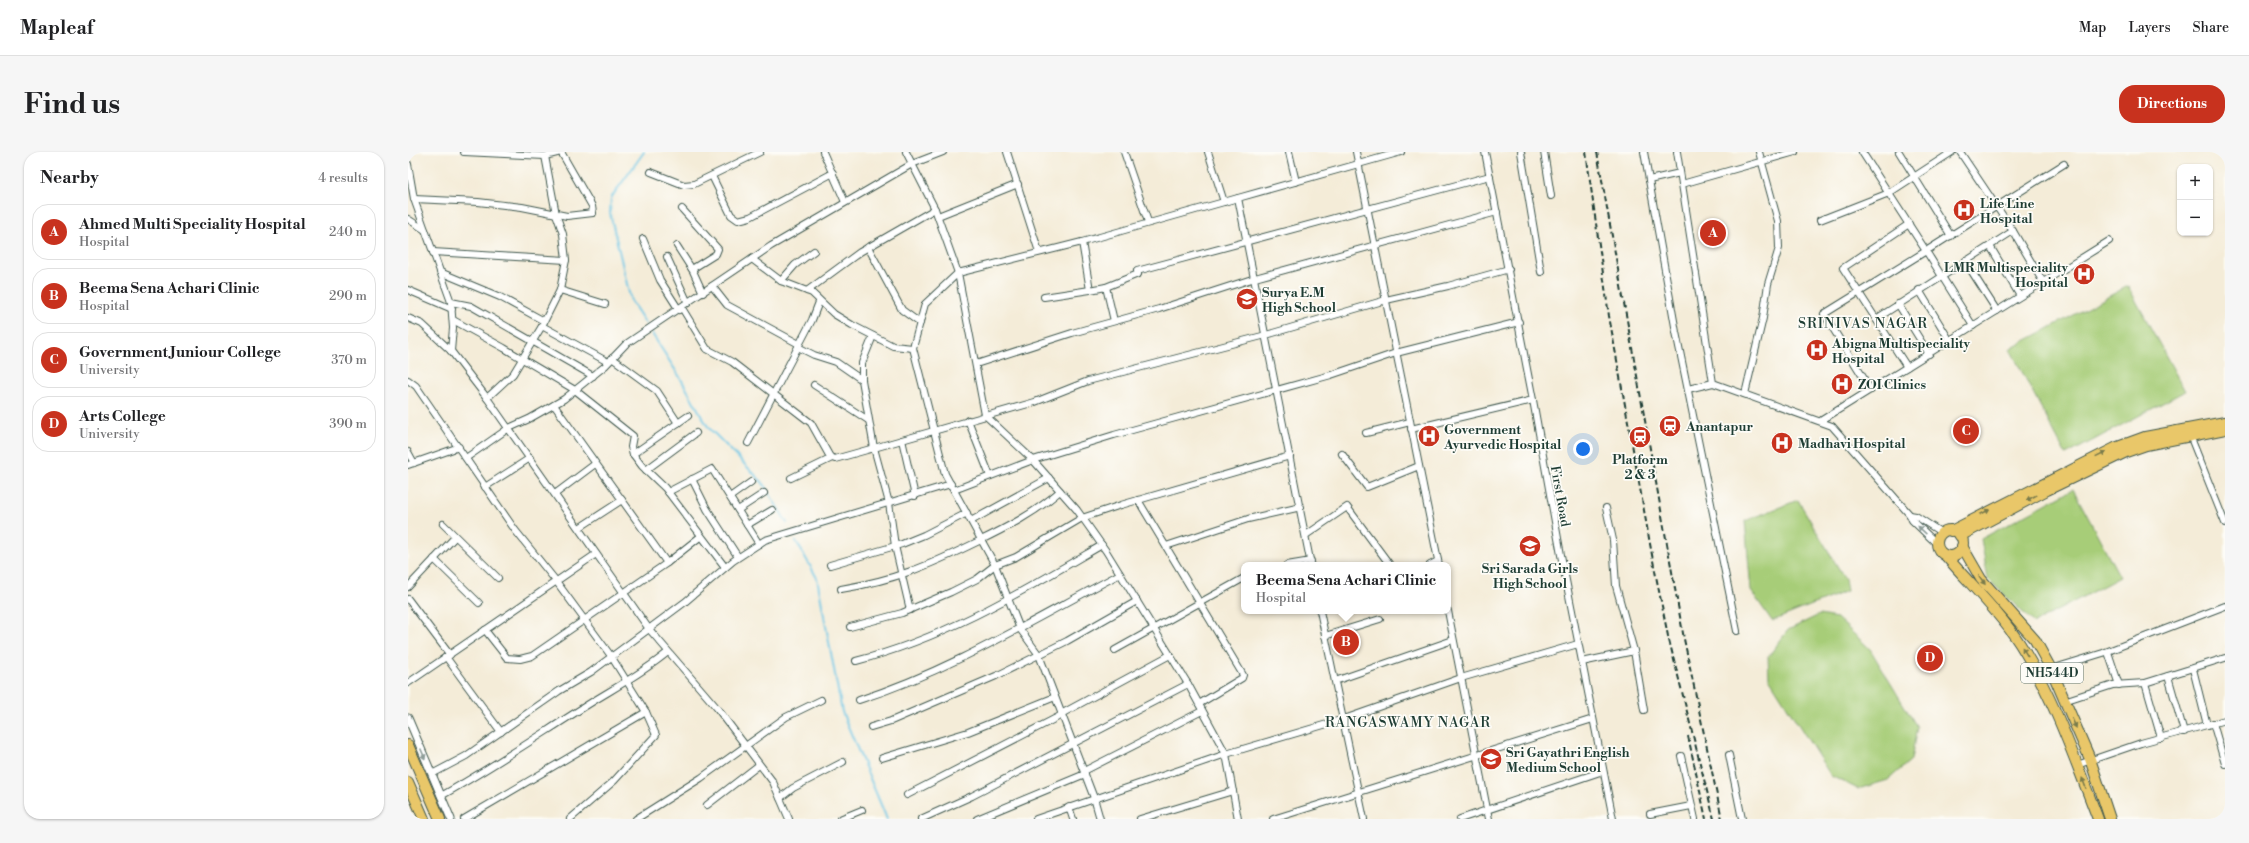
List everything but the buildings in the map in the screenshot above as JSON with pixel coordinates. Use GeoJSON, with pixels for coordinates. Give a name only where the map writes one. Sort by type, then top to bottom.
{"type":"FeatureCollection","features":[{"type":"Feature","properties":{"kind":"highway"},"geometry":{"type":"LineString","coordinates":[[1946,532],[1960,536],[2047,490],[2126,452],[2225,422]]}},
{"type":"Feature","properties":{"kind":"highway"},"geometry":{"type":"LineString","coordinates":[[1937,544],[1946,532],[2115,448],[2145,437],[2189,434],[2225,429]]}},
{"type":"Feature","properties":{"kind":"highway","name":"NH544D"},"geometry":{"type":"LineString","coordinates":[[1960,536],[1962,546],[1986,584],[2034,640],[2051,669],[2090,759],[2110,819]]}},
{"type":"Feature","properties":{"kind":"highway","name":"NH544D"},"geometry":{"type":"LineString","coordinates":[[1937,544],[1940,551],[2001,618],[2020,643],[2037,672],[2077,765],[2098,819]]}},
{"type":"Feature","properties":{"kind":"highway"},"geometry":{"type":"LineString","coordinates":[[1946,556],[1958,553],[1962,546]]}},
{"type":"Feature","properties":{"kind":"highway"},"geometry":{"type":"LineString","coordinates":[[408,745],[440,819]]}},
{"type":"Feature","properties":{"kind":"highway"},"geometry":{"type":"LineString","coordinates":[[408,782],[424,819]]}},
{"type":"Feature","properties":{"kind":"street"},"geometry":{"type":"LineString","coordinates":[[414,199],[478,202],[567,216],[593,213],[592,206],[561,152],[545,156],[464,152]]}},
{"type":"Feature","properties":{"kind":"street"},"geometry":{"type":"LineString","coordinates":[[651,172],[688,185],[712,176],[760,152]]}},
{"type":"Feature","properties":{"kind":"street"},"geometry":{"type":"LineString","coordinates":[[823,152],[845,202]]}},
{"type":"Feature","properties":{"kind":"street"},"geometry":{"type":"LineString","coordinates":[[906,152],[935,209],[958,273],[985,415],[1033,460],[1082,518],[1102,545],[1154,628],[1188,684],[1226,754],[1238,819]]}},
{"type":"Feature","properties":{"kind":"street"},"geometry":{"type":"LineString","coordinates":[[466,458],[509,428],[554,405],[593,376],[626,344],[752,259],[845,202],[912,164],[944,152]]}},
{"type":"Feature","properties":{"kind":"street"},"geometry":{"type":"LineString","coordinates":[[1007,152],[1039,252]]}},
{"type":"Feature","properties":{"kind":"street"},"geometry":{"type":"LineString","coordinates":[[1124,152],[1148,222]]}},
{"type":"Feature","properties":{"kind":"street"},"geometry":{"type":"LineString","coordinates":[[1208,152],[1224,202]]}},
{"type":"Feature","properties":{"kind":"street"},"geometry":{"type":"LineString","coordinates":[[1289,152],[1296,182]]}},
{"type":"Feature","properties":{"kind":"street"},"geometry":{"type":"LineString","coordinates":[[1356,152],[1438,562]]}},
{"type":"Feature","properties":{"kind":"street"},"geometry":{"type":"LineString","coordinates":[[1100,819],[1085,772],[1039,655],[1020,628],[995,565],[945,474],[913,348],[925,304],[958,273],[1082,242],[1148,222],[1401,152]]}},
{"type":"Feature","properties":{"kind":"street","name":"First Road"},"geometry":{"type":"LineString","coordinates":[[1485,152],[1509,269],[1578,644],[1613,819]]}},
{"type":"Feature","properties":{"kind":"street"},"geometry":{"type":"LineString","coordinates":[[1521,152],[1541,272]]}},
{"type":"Feature","properties":{"kind":"street"},"geometry":{"type":"LineString","coordinates":[[1544,152],[1551,196]]}},
{"type":"Feature","properties":{"kind":"street"},"geometry":{"type":"LineString","coordinates":[[1644,152],[1688,388],[1737,630]]}},
{"type":"Feature","properties":{"kind":"street"},"geometry":{"type":"LineString","coordinates":[[1677,152],[1713,384]]}},
{"type":"Feature","properties":{"kind":"street"},"geometry":{"type":"LineString","coordinates":[[1745,394],[1768,284],[1779,248],[1778,221],[1759,152]]}},
{"type":"Feature","properties":{"kind":"street"},"geometry":{"type":"LineString","coordinates":[[1682,184],[1795,152]]}},
{"type":"Feature","properties":{"kind":"street"},"geometry":{"type":"LineString","coordinates":[[1862,152],[1973,326]]}},
{"type":"Feature","properties":{"kind":"street"},"geometry":{"type":"LineString","coordinates":[[1899,152],[1951,236]]}},
{"type":"Feature","properties":{"kind":"street"},"geometry":{"type":"LineString","coordinates":[[1820,220],[1889,193],[1952,152]]}},
{"type":"Feature","properties":{"kind":"street"},"geometry":{"type":"LineString","coordinates":[[1960,152],[2013,231],[2043,282]]}},
{"type":"Feature","properties":{"kind":"street"},"geometry":{"type":"LineString","coordinates":[[487,398],[513,374],[543,324],[560,290],[566,260],[563,234],[556,214],[545,156]]}},
{"type":"Feature","properties":{"kind":"street"},"geometry":{"type":"LineString","coordinates":[[408,164],[414,199],[451,302],[453,320],[451,351]]}},
{"type":"Feature","properties":{"kind":"street"},"geometry":{"type":"LineString","coordinates":[[1871,390],[1824,314],[1859,294],[2064,164]]}},
{"type":"Feature","properties":{"kind":"street"},"geometry":{"type":"LineString","coordinates":[[712,176],[730,215],[738,220],[750,217],[833,173]]}},
{"type":"Feature","properties":{"kind":"street"},"geometry":{"type":"LineString","coordinates":[[1649,180],[1680,173]]}},
{"type":"Feature","properties":{"kind":"street"},"geometry":{"type":"LineString","coordinates":[[1044,297],[1106,287],[1138,272],[1248,240],[1367,207],[1490,176]]}},
{"type":"Feature","properties":{"kind":"street"},"geometry":{"type":"LineString","coordinates":[[938,216],[1018,184]]}},
{"type":"Feature","properties":{"kind":"street"},"geometry":{"type":"LineString","coordinates":[[1238,198],[1278,389],[1311,562]]}},
{"type":"Feature","properties":{"kind":"street"},"geometry":{"type":"LineString","coordinates":[[682,209],[718,249],[716,254],[692,269]]}},
{"type":"Feature","properties":{"kind":"street"},"geometry":{"type":"LineString","coordinates":[[807,291],[868,247],[935,209]]}},
{"type":"Feature","properties":{"kind":"street"},"geometry":{"type":"LineString","coordinates":[[976,364],[1255,278],[1375,244],[1497,212]]}},
{"type":"Feature","properties":{"kind":"street"},"geometry":{"type":"LineString","coordinates":[[408,219],[425,230]]}},
{"type":"Feature","properties":{"kind":"street"},"geometry":{"type":"LineString","coordinates":[[1907,367],[1843,268],[1909,224]]}},
{"type":"Feature","properties":{"kind":"street"},"geometry":{"type":"LineString","coordinates":[[1876,319],[2013,231]]}},
{"type":"Feature","properties":{"kind":"street"},"geometry":{"type":"LineString","coordinates":[[643,239],[661,283],[707,349],[728,360],[774,393],[814,426],[827,452],[832,458]]}},
{"type":"Feature","properties":{"kind":"street"},"geometry":{"type":"LineString","coordinates":[[1822,420],[2109,241]]}},
{"type":"Feature","properties":{"kind":"street"},"geometry":{"type":"LineString","coordinates":[[1082,242],[1090,290]]}},
{"type":"Feature","properties":{"kind":"street"},"geometry":{"type":"LineString","coordinates":[[677,246],[692,269],[703,293]]}},
{"type":"Feature","properties":{"kind":"street"},"geometry":{"type":"LineString","coordinates":[[1990,246],[2020,296]]}},
{"type":"Feature","properties":{"kind":"street"},"geometry":{"type":"LineString","coordinates":[[868,247],[902,310],[920,323]]}},
{"type":"Feature","properties":{"kind":"street"},"geometry":{"type":"LineString","coordinates":[[781,281],[795,265],[814,251]]}},
{"type":"Feature","properties":{"kind":"street"},"geometry":{"type":"LineString","coordinates":[[433,252],[566,260]]}},
{"type":"Feature","properties":{"kind":"street"},"geometry":{"type":"LineString","coordinates":[[667,257],[688,303]]}},
{"type":"Feature","properties":{"kind":"street"},"geometry":{"type":"LineString","coordinates":[[752,259],[781,281],[807,291],[834,314],[872,336],[892,346],[913,348]]}},
{"type":"Feature","properties":{"kind":"street"},"geometry":{"type":"LineString","coordinates":[[1965,261],[1997,311]]}},
{"type":"Feature","properties":{"kind":"street"},"geometry":{"type":"LineString","coordinates":[[791,478],[832,458],[934,432],[968,420],[1035,402],[1088,381],[1266,335],[1386,300],[1448,286],[1509,269]]}},
{"type":"Feature","properties":{"kind":"street"},"geometry":{"type":"LineString","coordinates":[[440,272],[500,298],[543,324],[610,360],[657,391],[678,423]]}},
{"type":"Feature","properties":{"kind":"street"},"geometry":{"type":"LineString","coordinates":[[712,286],[727,305],[814,355],[836,362],[862,380]]}},
{"type":"Feature","properties":{"kind":"street"},"geometry":{"type":"LineString","coordinates":[[1106,287],[1114,321]]}},
{"type":"Feature","properties":{"kind":"street"},"geometry":{"type":"LineString","coordinates":[[408,290],[452,309]]}},
{"type":"Feature","properties":{"kind":"street"},"geometry":{"type":"LineString","coordinates":[[560,290],[605,304]]}},
{"type":"Feature","properties":{"kind":"street"},"geometry":{"type":"LineString","coordinates":[[1919,290],[1950,340]]}},
{"type":"Feature","properties":{"kind":"street"},"geometry":{"type":"LineString","coordinates":[[451,302],[471,306],[593,376]]}},
{"type":"Feature","properties":{"kind":"street"},"geometry":{"type":"LineString","coordinates":[[748,443],[819,302]]}},
{"type":"Feature","properties":{"kind":"street"},"geometry":{"type":"LineString","coordinates":[[1898,304],[1929,354]]}},
{"type":"Feature","properties":{"kind":"street"},"geometry":{"type":"LineString","coordinates":[[408,318],[422,324],[451,351],[487,398],[649,629],[717,708],[744,747],[772,782],[789,819]]}},
{"type":"Feature","properties":{"kind":"street"},"geometry":{"type":"LineString","coordinates":[[453,320],[479,333],[575,390],[634,436],[631,446],[634,454],[646,470],[668,492],[725,567]]}},
{"type":"Feature","properties":{"kind":"street"},"geometry":{"type":"LineString","coordinates":[[432,774],[466,756],[558,691],[591,672],[649,629],[738,557],[759,544],[781,534],[990,476],[1033,460],[1331,375],[1396,353],[1519,322]]}},
{"type":"Feature","properties":{"kind":"street"},"geometry":{"type":"LineString","coordinates":[[872,336],[862,363],[862,380],[868,420],[889,503],[895,546],[910,610]]}},
{"type":"Feature","properties":{"kind":"street"},"geometry":{"type":"LineString","coordinates":[[408,380],[416,386],[515,530],[585,618],[646,712],[656,735],[614,781],[570,819]]}},
{"type":"Feature","properties":{"kind":"street"},"geometry":{"type":"LineString","coordinates":[[1688,388],[1713,384],[1822,420],[1832,426],[1910,515],[1912,520],[1937,544]]}},
{"type":"Feature","properties":{"kind":"street"},"geometry":{"type":"LineString","coordinates":[[814,385],[868,420]]}},
{"type":"Feature","properties":{"kind":"street"},"geometry":{"type":"LineString","coordinates":[[1411,429],[1533,400]]}},
{"type":"Feature","properties":{"kind":"street"},"geometry":{"type":"LineString","coordinates":[[554,405],[667,562]]}},
{"type":"Feature","properties":{"kind":"street"},"geometry":{"type":"LineString","coordinates":[[634,454],[688,416]]}},
{"type":"Feature","properties":{"kind":"street"},"geometry":{"type":"LineString","coordinates":[[968,420],[990,476]]}},
{"type":"Feature","properties":{"kind":"street"},"geometry":{"type":"LineString","coordinates":[[1366,433],[1410,422]]}},
{"type":"Feature","properties":{"kind":"street"},"geometry":{"type":"LineString","coordinates":[[646,470],[696,433]]}},
{"type":"Feature","properties":{"kind":"street"},"geometry":{"type":"LineString","coordinates":[[2189,434],[2225,523]]}},
{"type":"Feature","properties":{"kind":"street"},"geometry":{"type":"LineString","coordinates":[[902,440],[915,496]]}},
{"type":"Feature","properties":{"kind":"street"},"geometry":{"type":"LineString","coordinates":[[408,452],[411,464],[459,447]]}},
{"type":"Feature","properties":{"kind":"street"},"geometry":{"type":"LineString","coordinates":[[1342,454],[1367,487],[1419,466]]}},
{"type":"Feature","properties":{"kind":"street"},"geometry":{"type":"LineString","coordinates":[[850,627],[910,610],[977,579],[995,565],[1016,557],[1082,518],[1138,500],[1290,456]]}},
{"type":"Feature","properties":{"kind":"street"},"geometry":{"type":"LineString","coordinates":[[485,487],[530,458]]}},
{"type":"Feature","properties":{"kind":"street"},"geometry":{"type":"LineString","coordinates":[[555,494],[595,464]]}},
{"type":"Feature","properties":{"kind":"street"},"geometry":{"type":"LineString","coordinates":[[668,492],[712,469],[759,544]]}},
{"type":"Feature","properties":{"kind":"street"},"geometry":{"type":"LineString","coordinates":[[971,521],[1049,478]]}},
{"type":"Feature","properties":{"kind":"street"},"geometry":{"type":"LineString","coordinates":[[692,479],[707,509],[738,557]]}},
{"type":"Feature","properties":{"kind":"street"},"geometry":{"type":"LineString","coordinates":[[730,497],[751,482]]}},
{"type":"Feature","properties":{"kind":"street"},"geometry":{"type":"LineString","coordinates":[[841,589],[902,576],[926,566],[981,540],[1026,516],[1060,491]]}},
{"type":"Feature","properties":{"kind":"street"},"geometry":{"type":"LineString","coordinates":[[738,510],[764,493]]}},
{"type":"Feature","properties":{"kind":"street"},"geometry":{"type":"LineString","coordinates":[[579,528],[622,500]]}},
{"type":"Feature","properties":{"kind":"street"},"geometry":{"type":"LineString","coordinates":[[1138,500],[1201,602],[1244,677],[1199,704]]}},
{"type":"Feature","properties":{"kind":"street"},"geometry":{"type":"LineString","coordinates":[[2218,506],[2225,503]]}},
{"type":"Feature","properties":{"kind":"street"},"geometry":{"type":"LineString","coordinates":[[1166,546],[1248,519],[1300,507]]}},
{"type":"Feature","properties":{"kind":"street"},"geometry":{"type":"LineString","coordinates":[[1306,535],[1347,507],[1388,562]]}},
{"type":"Feature","properties":{"kind":"street"},"geometry":{"type":"LineString","coordinates":[[1606,508],[1614,544],[1616,586],[1634,651],[1644,710]]}},
{"type":"Feature","properties":{"kind":"street"},"geometry":{"type":"LineString","coordinates":[[747,525],[772,510]]}},
{"type":"Feature","properties":{"kind":"street"},"geometry":{"type":"LineString","coordinates":[[830,565],[895,546],[924,535],[967,513]]}},
{"type":"Feature","properties":{"kind":"street"},"geometry":{"type":"LineString","coordinates":[[1910,515],[1916,516],[1946,532]]}},
{"type":"Feature","properties":{"kind":"street"},"geometry":{"type":"LineString","coordinates":[[443,524],[498,578]]}},
{"type":"Feature","properties":{"kind":"street"},"geometry":{"type":"LineString","coordinates":[[485,630],[507,658],[520,659],[532,656],[585,618],[624,593],[701,536]]}},
{"type":"Feature","properties":{"kind":"street"},"geometry":{"type":"LineString","coordinates":[[408,587],[455,537]]}},
{"type":"Feature","properties":{"kind":"street"},"geometry":{"type":"LineString","coordinates":[[856,661],[912,644],[1009,599],[1102,545]]}},
{"type":"Feature","properties":{"kind":"street"},"geometry":{"type":"LineString","coordinates":[[408,683],[596,554]]}},
{"type":"Feature","properties":{"kind":"street"},"geometry":{"type":"LineString","coordinates":[[434,560],[479,603]]}},
{"type":"Feature","properties":{"kind":"street"},"geometry":{"type":"LineString","coordinates":[[860,700],[932,674],[1120,574]]}},
{"type":"Feature","properties":{"kind":"street"},"geometry":{"type":"LineString","coordinates":[[1115,650],[1241,580]]}},
{"type":"Feature","properties":{"kind":"street"},"geometry":{"type":"LineString","coordinates":[[408,599],[501,732]]}},
{"type":"Feature","properties":{"kind":"street"},"geometry":{"type":"LineString","coordinates":[[871,727],[891,721],[965,690],[1039,655],[1137,601]]}},
{"type":"Feature","properties":{"kind":"street"},"geometry":{"type":"LineString","coordinates":[[2051,669],[2108,652],[2225,606]]}},
{"type":"Feature","properties":{"kind":"street"},"geometry":{"type":"LineString","coordinates":[[1321,614],[1364,819]]}},
{"type":"Feature","properties":{"kind":"street"},"geometry":{"type":"LineString","coordinates":[[1449,614],[1489,819]]}},
{"type":"Feature","properties":{"kind":"street"},"geometry":{"type":"LineString","coordinates":[[1325,636],[1380,619]]}},
{"type":"Feature","properties":{"kind":"street"},"geometry":{"type":"LineString","coordinates":[[1335,681],[1453,640]]}},
{"type":"Feature","properties":{"kind":"street"},"geometry":{"type":"LineString","coordinates":[[1036,819],[1226,754],[1344,720],[1461,678],[1578,644]]}},
{"type":"Feature","properties":{"kind":"street"},"geometry":{"type":"LineString","coordinates":[[1582,662],[1634,651]]}},
{"type":"Feature","properties":{"kind":"street"},"geometry":{"type":"LineString","coordinates":[[441,796],[485,772],[592,702],[644,672],[668,652]]}},
{"type":"Feature","properties":{"kind":"street"},"geometry":{"type":"LineString","coordinates":[[2108,652],[2119,685]]}},
{"type":"Feature","properties":{"kind":"street"},"geometry":{"type":"LineString","coordinates":[[907,795],[1170,655]]}},
{"type":"Feature","properties":{"kind":"street"},"geometry":{"type":"LineString","coordinates":[[2064,700],[2119,685],[2145,683],[2225,658]]}},
{"type":"Feature","properties":{"kind":"street"},"geometry":{"type":"LineString","coordinates":[[2193,669],[2210,724],[2225,764]]}},
{"type":"Feature","properties":{"kind":"street"},"geometry":{"type":"LineString","coordinates":[[2168,676],[2184,732]]}},
{"type":"Feature","properties":{"kind":"street"},"geometry":{"type":"LineString","coordinates":[[2145,683],[2161,738]]}},
{"type":"Feature","properties":{"kind":"street"},"geometry":{"type":"LineString","coordinates":[[921,819],[972,796],[1073,742],[1188,684]]}},
{"type":"Feature","properties":{"kind":"street"},"geometry":{"type":"LineString","coordinates":[[882,758],[968,732],[996,719],[1055,697]]}},
{"type":"Feature","properties":{"kind":"street"},"geometry":{"type":"LineString","coordinates":[[636,819],[701,778],[786,717],[821,700]]}},
{"type":"Feature","properties":{"kind":"street"},"geometry":{"type":"LineString","coordinates":[[977,819],[1085,772],[1202,710]]}},
{"type":"Feature","properties":{"kind":"street"},"geometry":{"type":"LineString","coordinates":[[464,819],[646,712]]}},
{"type":"Feature","properties":{"kind":"street"},"geometry":{"type":"LineString","coordinates":[[408,718],[451,819]]}},
{"type":"Feature","properties":{"kind":"street"},"geometry":{"type":"LineString","coordinates":[[1273,819],[1593,719]]}},
{"type":"Feature","properties":{"kind":"street"},"geometry":{"type":"LineString","coordinates":[[2077,765],[2090,759],[2225,720]]}},
{"type":"Feature","properties":{"kind":"street"},"geometry":{"type":"LineString","coordinates":[[1729,755],[1742,819]]}},
{"type":"Feature","properties":{"kind":"street"},"geometry":{"type":"LineString","coordinates":[[1681,756],[1695,819]]}},
{"type":"Feature","properties":{"kind":"street"},"geometry":{"type":"LineString","coordinates":[[780,798],[794,788],[842,762]]}},
{"type":"Feature","properties":{"kind":"street"},"geometry":{"type":"LineString","coordinates":[[707,805],[759,765]]}},
{"type":"Feature","properties":{"kind":"street"},"geometry":{"type":"LineString","coordinates":[[1460,819],[1604,771]]}},
{"type":"Feature","properties":{"kind":"street"},"geometry":{"type":"LineString","coordinates":[[1140,819],[1233,791]]}},
{"type":"Feature","properties":{"kind":"street"},"geometry":{"type":"LineString","coordinates":[[1650,814],[1691,806]]}},
{"type":"Feature","properties":{"kind":"street"},"geometry":{"type":"LineString","coordinates":[[1069,807],[1073,819]]}},
{"type":"Feature","properties":{"kind":"street"},"geometry":{"type":"LineString","coordinates":[[840,819],[862,810]]}},
{"type":"Feature","properties":{"kind":"street"},"geometry":{"type":"LineString","coordinates":[[1055,812],[1058,819]]}},
{"type":"Feature","properties":{"kind":"green space"},"geometry":{"type":"Polygon","coordinates":[[[2128,286],[2185,391],[2066,455],[2010,349],[2128,286]]]}},
{"type":"Feature","properties":{"kind":"green space"},"geometry":{"type":"Polygon","coordinates":[[[2073,489],[2120,577],[2034,623],[1988,579],[1981,539],[2073,489]]]}},
{"type":"Feature","properties":{"kind":"green space"},"geometry":{"type":"Polygon","coordinates":[[[1798,500],[1845,579],[1847,591],[1772,621],[1751,591],[1745,521],[1798,500]]]}},
{"type":"Feature","properties":{"kind":"green space"},"geometry":{"type":"Polygon","coordinates":[[[1819,615],[1837,618],[1870,649],[1917,727],[1911,760],[1888,780],[1858,789],[1831,776],[1769,678],[1768,657],[1788,630],[1819,615]]]}},
{"type":"Feature","properties":{"kind":"waterway"},"geometry":{"type":"LineString","coordinates":[[644,152],[611,198],[610,213],[631,301],[646,324]]}},
{"type":"Feature","properties":{"kind":"waterway"},"geometry":{"type":"LineString","coordinates":[[651,332],[681,379],[708,427],[763,483],[787,523]]}},
{"type":"Feature","properties":{"kind":"waterway"},"geometry":{"type":"LineString","coordinates":[[796,541],[817,578],[842,712],[887,819]]}},
{"type":"Feature","properties":{"kind":"railway"},"geometry":{"type":"LineString","coordinates":[[1586,152],[1609,316],[1654,566],[1668,636],[1714,819]]}},
{"type":"Feature","properties":{"kind":"railway"},"geometry":{"type":"LineString","coordinates":[[1597,152],[1684,639],[1722,819]]}},
{"type":"Feature","properties":{"kind":"railway"},"geometry":{"type":"LineString","coordinates":[[1688,736],[1706,819]]}},
{"type":"Feature","properties":{"kind":"place","name":"Life Line Hospital"},"geometry":{"type":"Point","coordinates":[1964,210]}},
{"type":"Feature","properties":{"kind":"place","name":"Ahmed Multi Speciality Hospital"},"geometry":{"type":"Point","coordinates":[1713,233]}},
{"type":"Feature","properties":{"kind":"place","name":"LMR Multispeciality Hospital"},"geometry":{"type":"Point","coordinates":[2084,274]}},
{"type":"Feature","properties":{"kind":"place","name":"Surya E.M High School"},"geometry":{"type":"Point","coordinates":[1247,299]}},
{"type":"Feature","properties":{"kind":"place","name":"Abigna Multispeciality Hospital"},"geometry":{"type":"Point","coordinates":[1817,350]}},
{"type":"Feature","properties":{"kind":"place","name":"ZOI Clinics"},"geometry":{"type":"Point","coordinates":[1842,384]}},
{"type":"Feature","properties":{"kind":"place","name":"Anantapur"},"geometry":{"type":"Point","coordinates":[1670,426]}},
{"type":"Feature","properties":{"kind":"place","name":"Government Juniour College"},"geometry":{"type":"Point","coordinates":[1966,431]}},
{"type":"Feature","properties":{"kind":"place","name":"Government Ayurvedic Hospital"},"geometry":{"type":"Point","coordinates":[1429,436]}},
{"type":"Feature","properties":{"kind":"place","name":"Platform 2 & 3"},"geometry":{"type":"Point","coordinates":[1640,437]}},
{"type":"Feature","properties":{"kind":"place","name":"Madhavi Hospital"},"geometry":{"type":"Point","coordinates":[1782,443]}},
{"type":"Feature","properties":{"kind":"place","name":"Sri Sarada Girls High School"},"geometry":{"type":"Point","coordinates":[1530,546]}},
{"type":"Feature","properties":{"kind":"place","name":"Beema Sena Achari Clinic"},"geometry":{"type":"Point","coordinates":[1346,642]}},
{"type":"Feature","properties":{"kind":"place","name":"Arts College"},"geometry":{"type":"Point","coordinates":[1930,658]}},
{"type":"Feature","properties":{"kind":"place","name":"Sri Gayathri English Medium School"},"geometry":{"type":"Point","coordinates":[1491,759]}},
{"type":"Feature","properties":{"kind":"district","name":"SRINIVAS NAGAR"},"geometry":{"type":"Point","coordinates":[1863,323]}},
{"type":"Feature","properties":{"kind":"district","name":"RANGASWAMY NAGAR"},"geometry":{"type":"Point","coordinates":[1408,722]}}]}
